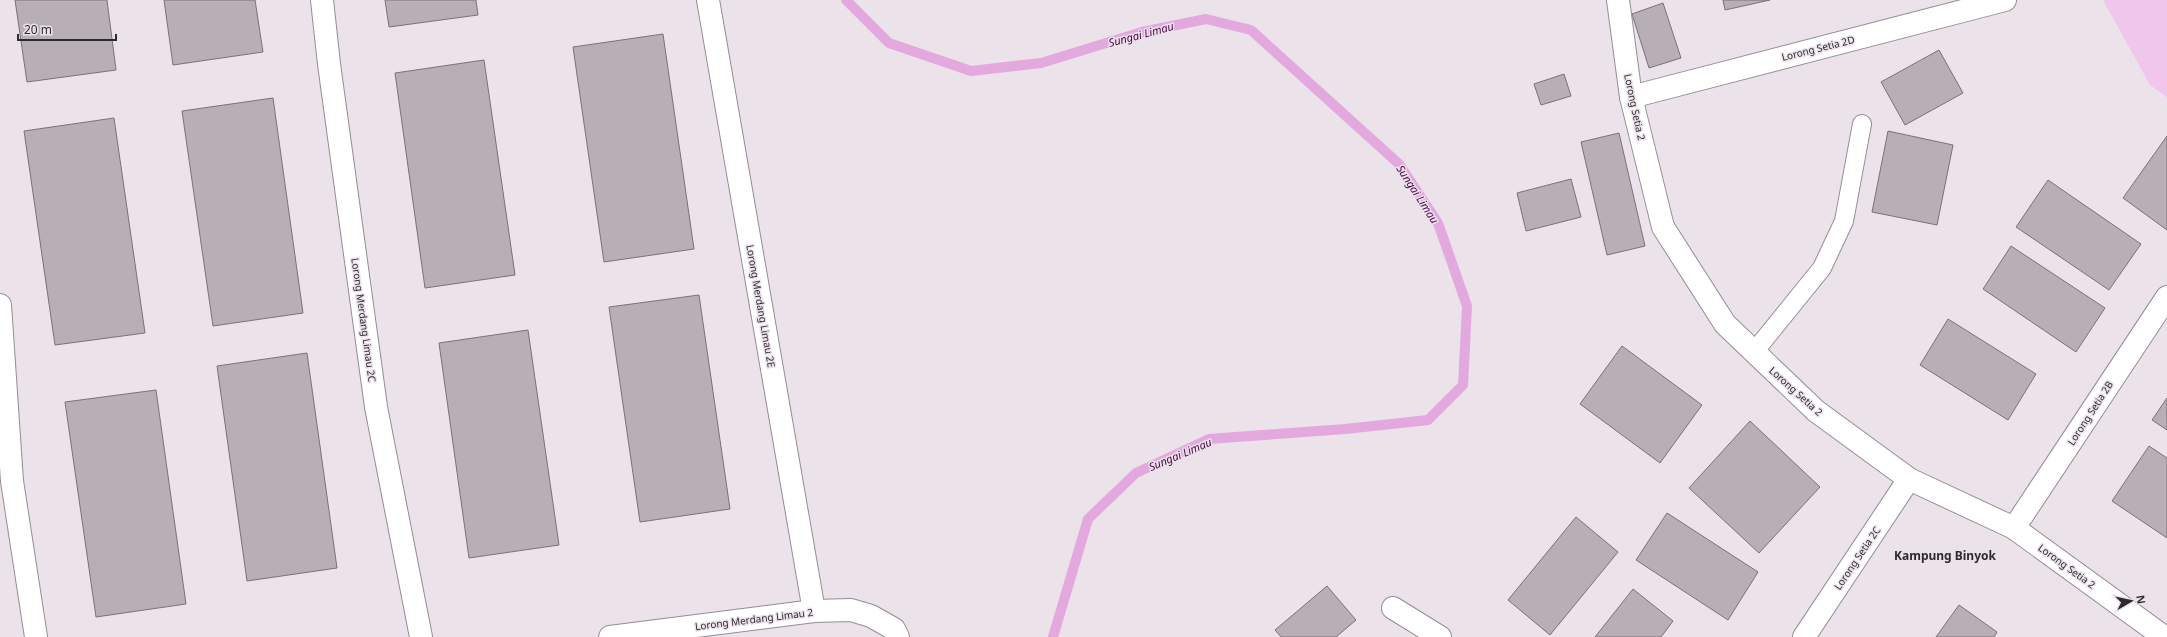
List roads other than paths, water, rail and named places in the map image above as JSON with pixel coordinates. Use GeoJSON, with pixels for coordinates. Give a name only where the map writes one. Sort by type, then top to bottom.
{"type":"FeatureCollection","features":[{"type":"Feature","properties":{"kind":"street","name":"Lorong Merdang Limau 2C"},"geometry":{"type":"LineString","coordinates":[[322,0],[330,72],[376,407],[421,637]]}},
{"type":"Feature","properties":{"kind":"street","name":"Lorong Merdang Limau 2E"},"geometry":{"type":"LineString","coordinates":[[708,0],[814,611]]}},
{"type":"Feature","properties":{"kind":"street","name":"Lorong Setia 2"},"geometry":{"type":"LineString","coordinates":[[1618,0],[1631,97],[1663,227],[1725,324],[1816,411],[1909,479],[2014,528],[2164,637]]}},
{"type":"Feature","properties":{"kind":"street","name":"Lorong Setia 2D"},"geometry":{"type":"LineString","coordinates":[[1631,97],[2005,0]]}},
{"type":"Feature","properties":{"kind":"street","name":"Lorong Setia 2B"},"geometry":{"type":"LineString","coordinates":[[2014,528],[2167,297]]}},
{"type":"Feature","properties":{"kind":"street"},"geometry":{"type":"LineString","coordinates":[[0,305],[12,481],[36,637]]}},
{"type":"Feature","properties":{"kind":"street","name":"Lorong Setia 2C"},"geometry":{"type":"LineString","coordinates":[[1804,637],[1909,479]]}},
{"type":"Feature","properties":{"kind":"street"},"geometry":{"type":"LineString","coordinates":[[1393,608],[1440,637]]}},
{"type":"Feature","properties":{"kind":"street","name":"Lorong Merdang Limau 2"},"geometry":{"type":"LineString","coordinates":[[610,637],[814,611],[851,610],[871,616],[896,633]]}},
{"type":"Feature","properties":{"kind":"lane"},"geometry":{"type":"LineString","coordinates":[[1754,352],[1822,268],[1844,221],[1862,124]]}},
{"type":"Feature","properties":{"kind":"waterway","name":"Sungai Limau"},"geometry":{"type":"LineString","coordinates":[[846,0],[889,43],[971,71],[1041,63],[1142,32],[1206,19],[1251,30],[1399,164],[1438,223],[1467,306],[1463,385],[1428,420],[1345,429],[1209,439],[1136,473],[1088,519],[1053,637]]}},
{"type":"Feature","properties":{"kind":"district","name":"Kampung Binyok"},"geometry":{"type":"Point","coordinates":[1945,555]}}]}
